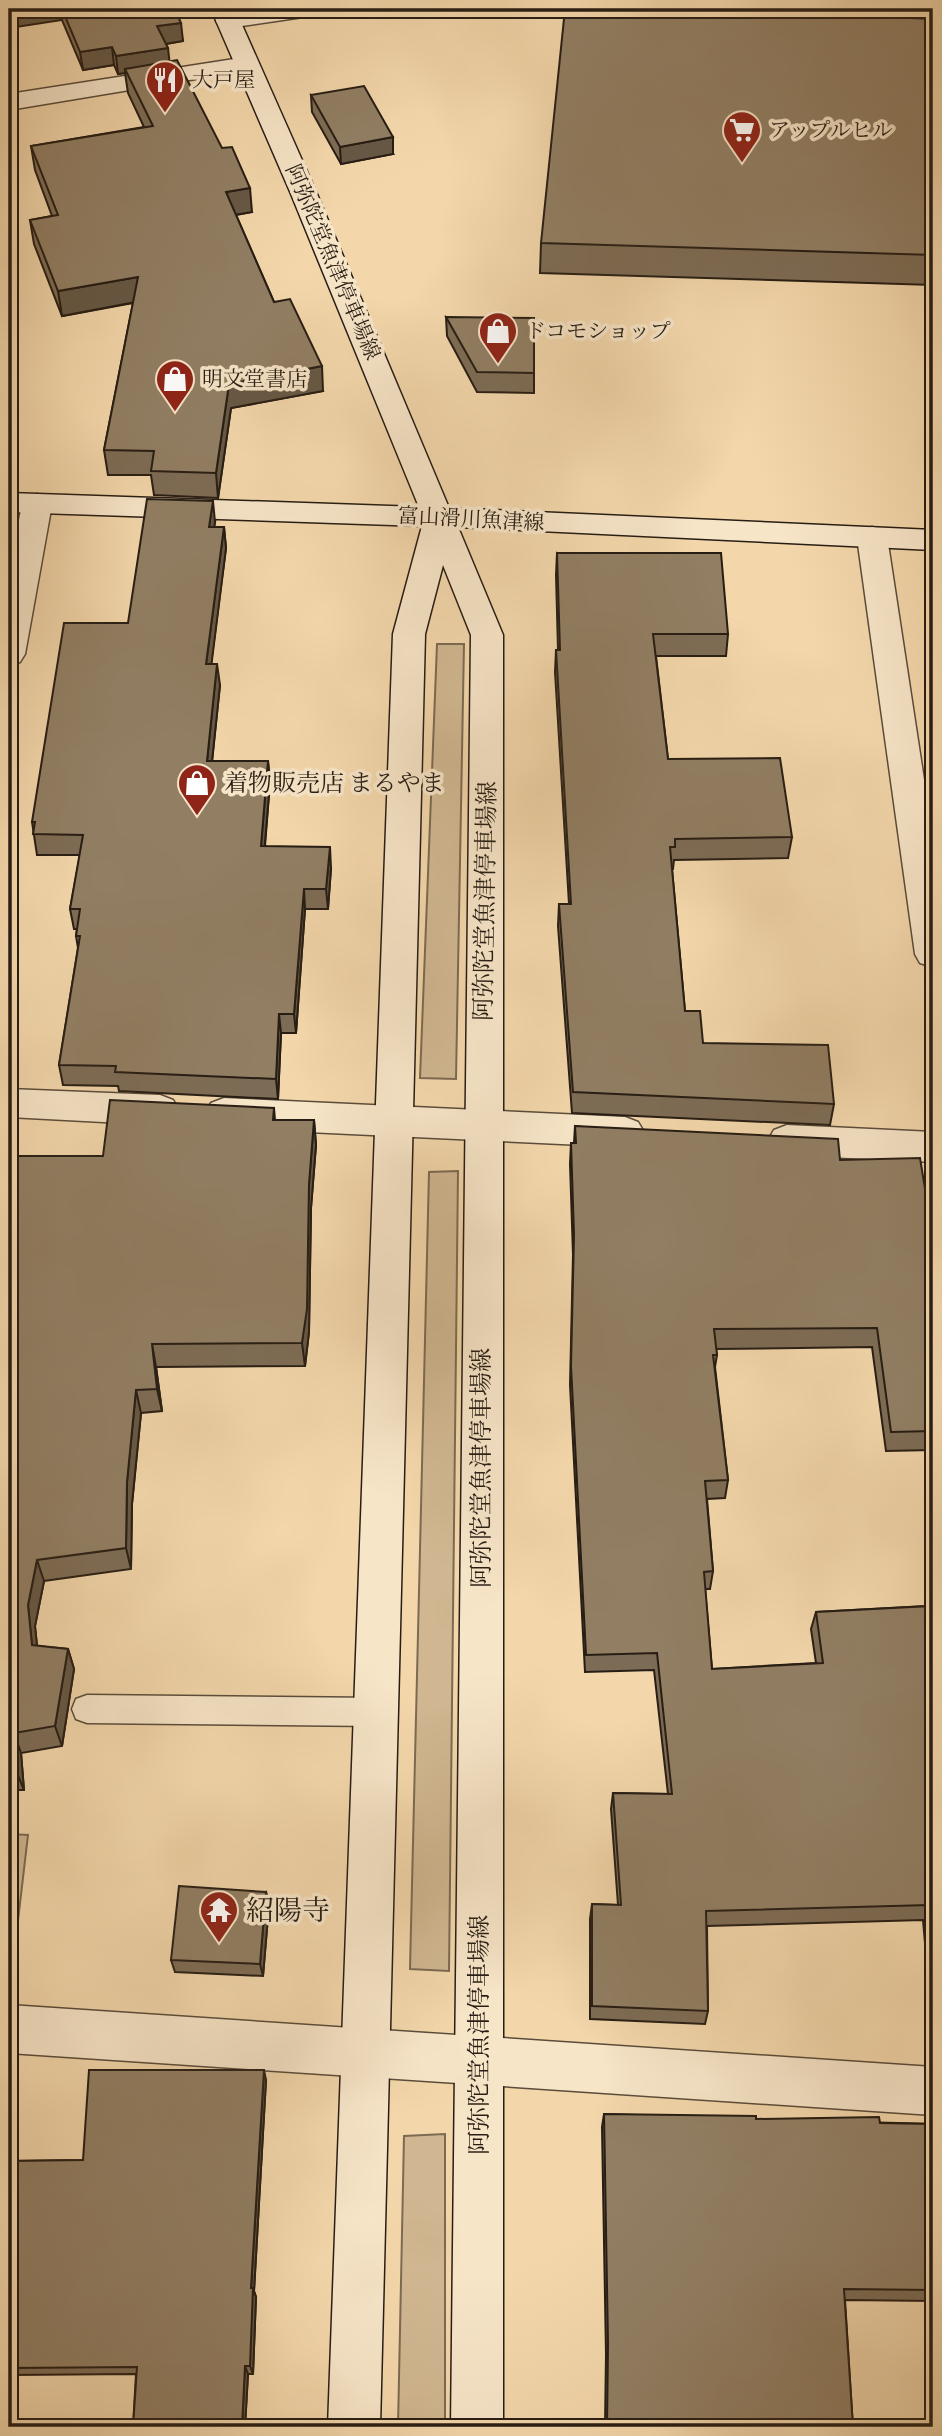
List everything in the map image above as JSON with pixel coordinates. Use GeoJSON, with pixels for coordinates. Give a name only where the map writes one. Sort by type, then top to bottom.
{"type":"FeatureCollection","features":[{"type":"Feature","properties":{"kind":"main road"},"geometry":{"type":"LineString","coordinates":[[225,15],[310,9]]}},
{"type":"Feature","properties":{"kind":"main road","name":"阿弥陀堂魚津停車場線"},"geometry":{"type":"LineString","coordinates":[[225,15],[440,517],[487,635],[482,1125],[477,2427]]}},
{"type":"Feature","properties":{"kind":"main road"},"geometry":{"type":"LineString","coordinates":[[9,102],[247,64]]}},
{"type":"Feature","properties":{"kind":"main road"},"geometry":{"type":"LineString","coordinates":[[9,654],[23,503]]}},
{"type":"Feature","properties":{"kind":"main road","name":"富山滑川魚津線"},"geometry":{"type":"LineString","coordinates":[[23,503],[440,517],[933,540]]}},
{"type":"Feature","properties":{"kind":"main road"},"geometry":{"type":"LineString","coordinates":[[354,2427],[409,634],[440,517]]}},
{"type":"Feature","properties":{"kind":"main road"},"geometry":{"type":"LineString","coordinates":[[872,537],[924,821],[933,954]]}},
{"type":"Feature","properties":{"kind":"main road"},"geometry":{"type":"LineString","coordinates":[[9,1103],[655,1133]]}},
{"type":"Feature","properties":{"kind":"main road"},"geometry":{"type":"LineString","coordinates":[[752,1138],[933,1147]]}},
{"type":"Feature","properties":{"kind":"main road"},"geometry":{"type":"LineString","coordinates":[[9,2029],[933,2091]]}},
{"type":"Feature","properties":{"kind":"lane"},"geometry":{"type":"LineString","coordinates":[[87,1709],[377,1712]]}},
{"type":"Feature","properties":{"kind":"shaded area"},"geometry":{"type":"Polygon","coordinates":[[[437,644],[464,644],[456,1079],[420,1078],[437,644]]]}},
{"type":"Feature","properties":{"kind":"shaded area"},"geometry":{"type":"Polygon","coordinates":[[[458,1171],[449,1971],[410,1969],[429,1172],[458,1171]]]}},
{"type":"Feature","properties":{"kind":"shaded area"},"geometry":{"type":"Polygon","coordinates":[[[9,1834],[28,1835],[11,1980],[9,1980],[9,1834]]]}},
{"type":"Feature","properties":{"kind":"shaded area"},"geometry":{"type":"Polygon","coordinates":[[[445,2134],[445,2427],[398,2427],[404,2136],[445,2134]]]}},
{"type":"Feature","properties":{"kind":"building"},"geometry":{"type":"Polygon","coordinates":[[[62,9],[175,9],[181,23],[157,26],[168,48],[116,56],[112,47],[80,52],[62,9]]]}},
{"type":"Feature","properties":{"kind":"building","name":"アップルヒル"},"geometry":{"type":"Polygon","coordinates":[[[565,9],[703,9],[933,19],[933,255],[541,243],[565,9]]]}},
{"type":"Feature","properties":{"kind":"building"},"geometry":{"type":"Polygon","coordinates":[[[177,60],[222,148],[232,147],[250,188],[226,192],[274,302],[290,299],[322,366],[229,384],[216,473],[151,471],[154,451],[104,450],[138,277],[58,291],[30,220],[58,215],[31,146],[153,126],[125,69],[177,60]]]}},
{"type":"Feature","properties":{"kind":"building"},"geometry":{"type":"Polygon","coordinates":[[[364,86],[393,137],[340,147],[311,95],[364,86]]]}},
{"type":"Feature","properties":{"kind":"building"},"geometry":{"type":"Polygon","coordinates":[[[446,317],[534,318],[534,373],[477,372],[446,317]]]}},
{"type":"Feature","properties":{"kind":"building"},"geometry":{"type":"Polygon","coordinates":[[[147,499],[213,501],[209,527],[224,527],[206,664],[217,664],[207,761],[268,761],[261,846],[330,847],[326,889],[304,889],[294,1014],[279,1014],[276,1079],[115,1072],[116,1066],[59,1065],[80,936],[76,936],[80,909],[70,909],[83,835],[33,834],[35,822],[32,822],[64,623],[128,623],[147,499]]]}},
{"type":"Feature","properties":{"kind":"building"},"geometry":{"type":"Polygon","coordinates":[[[557,553],[721,553],[728,634],[653,634],[668,759],[780,758],[792,837],[675,839],[675,847],[670,847],[685,1011],[700,1011],[703,1043],[828,1045],[834,1104],[573,1092],[559,904],[571,904],[556,650],[560,650],[557,553]]]}},
{"type":"Feature","properties":{"kind":"building"},"geometry":{"type":"Polygon","coordinates":[[[110,1100],[274,1108],[273,1120],[314,1120],[309,1184],[307,1309],[302,1343],[152,1344],[157,1389],[136,1390],[127,1482],[126,1548],[37,1560],[28,1605],[32,1645],[68,1649],[55,1726],[14,1733],[16,1771],[9,1771],[9,1156],[103,1156],[110,1100]]]}},
{"type":"Feature","properties":{"kind":"building"},"geometry":{"type":"Polygon","coordinates":[[[575,1126],[838,1139],[840,1160],[920,1158],[933,1237],[933,1431],[891,1432],[877,1328],[714,1329],[717,1355],[713,1355],[728,1480],[705,1481],[713,1571],[704,1572],[712,1669],[823,1663],[816,1612],[930,1606],[929,1598],[933,1598],[933,1948],[929,1905],[706,1911],[708,2011],[592,2006],[592,1904],[621,1905],[613,1793],[672,1794],[657,1653],[586,1655],[571,1366],[574,1235],[571,1143],[576,1143],[575,1126]]]}},
{"type":"Feature","properties":{"kind":"building"},"geometry":{"type":"Polygon","coordinates":[[[179,1886],[266,1892],[260,1964],[171,1960],[179,1886]]]}},
{"type":"Feature","properties":{"kind":"building"},"geometry":{"type":"Polygon","coordinates":[[[89,2070],[264,2070],[251,2288],[250,2366],[245,2366],[242,2427],[133,2427],[137,2367],[9,2368],[9,2161],[83,2160],[89,2070]]]}},
{"type":"Feature","properties":{"kind":"building"},"geometry":{"type":"Polygon","coordinates":[[[604,2114],[756,2116],[756,2119],[879,2117],[880,2123],[933,2124],[933,2290],[844,2289],[853,2427],[607,2427],[604,2114]]]}},
{"type":"Feature","properties":{"kind":"place","name":"大戸屋"},"geometry":{"type":"Point","coordinates":[165,114]}},
{"type":"Feature","properties":{"kind":"place","name":"アップルヒル"},"geometry":{"type":"Point","coordinates":[742,164]}},
{"type":"Feature","properties":{"kind":"place","name":"ドコモショップ"},"geometry":{"type":"Point","coordinates":[498,365]}},
{"type":"Feature","properties":{"kind":"place","name":"明文堂書店"},"geometry":{"type":"Point","coordinates":[175,413]}},
{"type":"Feature","properties":{"kind":"place","name":"着物販売店 まるやま"},"geometry":{"type":"Point","coordinates":[197,817]}},
{"type":"Feature","properties":{"kind":"place","name":"紹陽寺"},"geometry":{"type":"Point","coordinates":[219,1944]}}]}
